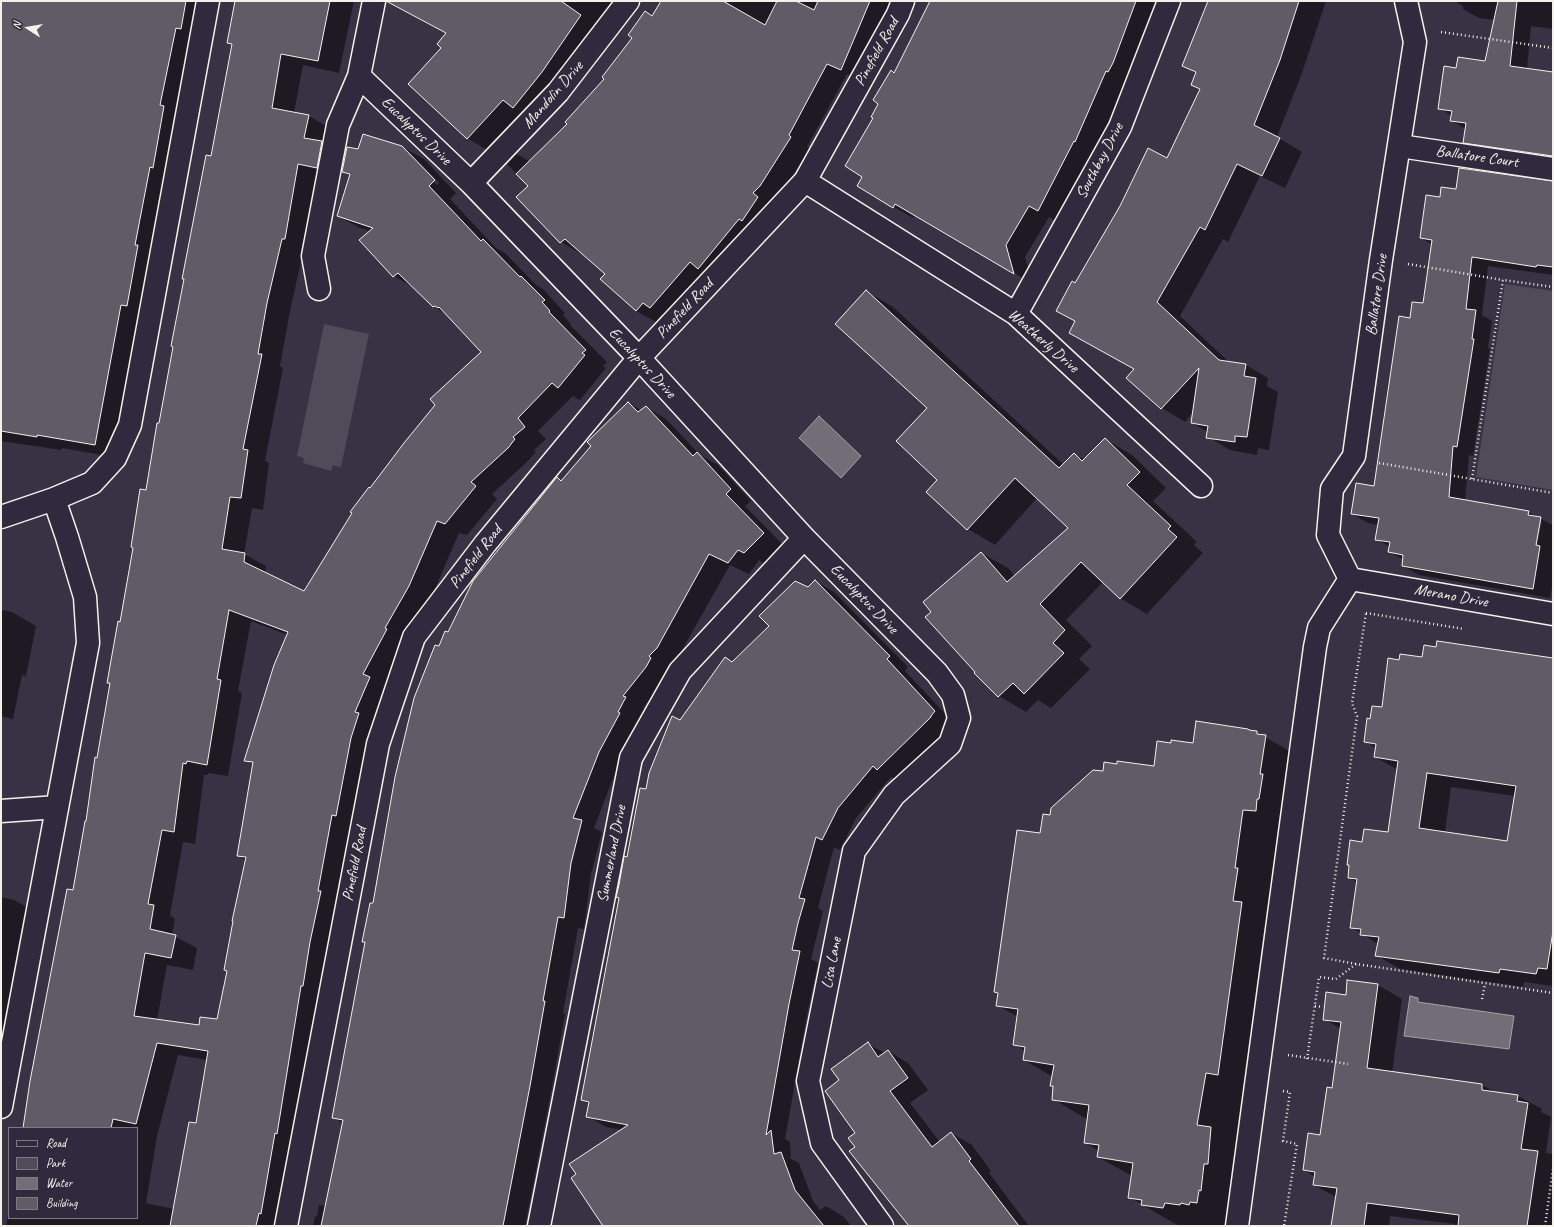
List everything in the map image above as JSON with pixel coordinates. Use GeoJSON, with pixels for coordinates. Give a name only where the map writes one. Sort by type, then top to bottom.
{"type":"FeatureCollection","features":[{"type":"Feature","properties":{"kind":"lane"},"geometry":{"type":"LineString","coordinates":[[1,517],[54,499],[92,483],[115,458],[130,425],[208,1]]}},
{"type":"Feature","properties":{"kind":"lane"},"geometry":{"type":"LineString","coordinates":[[319,289],[313,256],[338,125],[359,76],[374,1]]}},
{"type":"Feature","properties":{"kind":"lane","name":"Mandolin Drive"},"geometry":{"type":"LineString","coordinates":[[471,183],[558,92],[628,1]]}},
{"type":"Feature","properties":{"kind":"lane","name":"Pinefield Road"},"geometry":{"type":"LineString","coordinates":[[286,1226],[378,744],[414,637],[485,544],[639,358],[805,181],[898,14],[902,1]]}},
{"type":"Feature","properties":{"kind":"lane","name":"Southbay Drive"},"geometry":{"type":"LineString","coordinates":[[1016,314],[1120,127],[1168,1]]}},
{"type":"Feature","properties":{"kind":"lane","name":"Ballatore Drive"},"geometry":{"type":"LineString","coordinates":[[1350,579],[1328,536],[1332,489],[1354,456],[1381,260],[1416,42],[1406,1]]}},
{"type":"Feature","properties":{"kind":"lane","name":"Eucalyptus Drive"},"geometry":{"type":"LineString","coordinates":[[359,76],[471,183],[639,358],[804,538],[937,673],[953,695],[959,718]]}},
{"type":"Feature","properties":{"kind":"lane","name":"Ballatore Court"},"geometry":{"type":"LineString","coordinates":[[1400,146],[1553,168]]}},
{"type":"Feature","properties":{"kind":"lane","name":"Weatherly Drive"},"geometry":{"type":"LineString","coordinates":[[805,181],[1016,314],[1202,486]]}},
{"type":"Feature","properties":{"kind":"lane"},"geometry":{"type":"LineString","coordinates":[[1,1107],[88,643],[85,597],[54,499]]}},
{"type":"Feature","properties":{"kind":"lane","name":"Summerland Drive"},"geometry":{"type":"LineString","coordinates":[[544,1222],[631,758],[680,671],[804,538]]}},
{"type":"Feature","properties":{"kind":"lane"},"geometry":{"type":"LineString","coordinates":[[1237,1226],[1315,647],[1319,628],[1350,579]]}},
{"type":"Feature","properties":{"kind":"lane","name":"Merano Drive"},"geometry":{"type":"LineString","coordinates":[[1350,579],[1553,614]]}},
{"type":"Feature","properties":{"kind":"lane","name":"Lisa Lane"},"geometry":{"type":"LineString","coordinates":[[882,1226],[822,1144],[808,1081],[854,851],[894,795],[950,744],[959,718]]}},
{"type":"Feature","properties":{"kind":"lane"},"geometry":{"type":"LineString","coordinates":[[1,811],[57,807]]}},
{"type":"Feature","properties":{"kind":"path"},"geometry":{"type":"LineString","coordinates":[[1416,42],[1437,31],[1553,48]]}},
{"type":"Feature","properties":{"kind":"path"},"geometry":{"type":"LineString","coordinates":[[1381,260],[1553,287]]}},
{"type":"Feature","properties":{"kind":"path"},"geometry":{"type":"LineString","coordinates":[[1472,479],[1503,280]]}},
{"type":"Feature","properties":{"kind":"path"},"geometry":{"type":"LineString","coordinates":[[1354,456],[1385,465],[1553,493]]}},
{"type":"Feature","properties":{"kind":"path"},"geometry":{"type":"LineString","coordinates":[[1366,613],[1352,703],[1357,716],[1324,958],[1485,984],[1553,993]]}},
{"type":"Feature","properties":{"kind":"path"},"geometry":{"type":"LineString","coordinates":[[1307,1059],[1320,977],[1336,979],[1356,964]]}},
{"type":"Feature","properties":{"kind":"path"},"geometry":{"type":"LineString","coordinates":[[1482,999],[1485,984]]}},
{"type":"Feature","properties":{"kind":"path"},"geometry":{"type":"LineString","coordinates":[[1315,1006],[1323,1007]]}},
{"type":"Feature","properties":{"kind":"path"},"geometry":{"type":"LineString","coordinates":[[1282,1054],[1348,1064]]}},
{"type":"Feature","properties":{"kind":"path"},"geometry":{"type":"LineString","coordinates":[[1277,1090],[1290,1092],[1282,1141],[1297,1144],[1284,1226]]}},
{"type":"Feature","properties":{"kind":"path"},"geometry":{"type":"LineString","coordinates":[[1545,1226],[1553,1169]]}},
{"type":"Feature","properties":{"kind":"green space"},"geometry":{"type":"Polygon","coordinates":[[[1505,284],[1553,291],[1553,490],[1476,477],[1505,284]]]}},
{"type":"Feature","properties":{"kind":"green space"},"geometry":{"type":"Polygon","coordinates":[[[324,324],[369,334],[341,467],[333,465],[331,471],[303,463],[304,458],[297,456],[324,324]]]}},
{"type":"Feature","properties":{"kind":"water"},"geometry":{"type":"Polygon","coordinates":[[[819,416],[861,456],[841,478],[799,438],[819,416]]]}},
{"type":"Feature","properties":{"kind":"water"},"geometry":{"type":"Polygon","coordinates":[[[1410,996],[1418,998],[1418,1002],[1514,1016],[1509,1049],[1404,1036],[1410,996]]]}},
{"type":"Feature","properties":{"kind":"building"},"geometry":{"type":"Polygon","coordinates":[[[1,1],[186,1],[181,29],[176,28],[160,105],[164,106],[153,168],[150,167],[135,245],[138,245],[127,306],[121,305],[95,445],[37,435],[37,437],[1,431],[1,1]]]}},
{"type":"Feature","properties":{"kind":"building"},"geometry":{"type":"Polygon","coordinates":[[[235,1],[330,1],[318,61],[281,54],[272,108],[309,115],[304,138],[322,141],[317,168],[298,164],[285,239],[282,239],[267,303],[258,354],[262,354],[243,449],[248,450],[241,498],[230,497],[222,549],[245,553],[244,562],[304,591],[352,513],[350,512],[435,405],[430,399],[481,352],[439,307],[433,307],[398,273],[393,277],[359,240],[373,228],[337,216],[350,174],[342,172],[347,147],[358,149],[363,134],[402,146],[435,180],[429,186],[481,241],[483,239],[545,300],[542,302],[550,311],[549,312],[586,350],[582,353],[585,355],[558,388],[552,383],[518,418],[525,427],[513,437],[515,439],[508,448],[471,482],[476,486],[445,524],[437,521],[409,586],[385,628],[387,629],[363,674],[370,677],[355,712],[359,713],[351,738],[336,816],[332,815],[318,891],[321,891],[310,942],[303,986],[301,986],[277,1134],[275,1133],[261,1214],[259,1213],[256,1226],[170,1226],[189,1122],[196,1123],[208,1051],[157,1043],[136,1124],[113,1119],[111,1127],[23,1127],[30,1081],[67,889],[73,890],[86,821],[95,757],[97,758],[110,683],[107,683],[118,621],[120,622],[133,548],[131,547],[140,489],[146,490],[157,423],[159,423],[173,347],[171,346],[184,279],[182,279],[206,155],[211,156],[232,44],[227,43],[235,1]],[[229,610],[217,679],[221,680],[207,765],[187,761],[186,764],[183,763],[174,832],[162,830],[148,904],[154,905],[150,929],[176,935],[171,958],[145,953],[134,1016],[199,1025],[200,1017],[217,1019],[227,971],[224,970],[232,921],[246,857],[237,856],[253,762],[244,761],[274,665],[288,632],[229,610]]]}},
{"type":"Feature","properties":{"kind":"building"},"geometry":{"type":"Polygon","coordinates":[[[386,1],[561,1],[581,15],[542,72],[513,108],[503,100],[467,139],[408,84],[441,48],[437,44],[446,33],[386,1]]]}},
{"type":"Feature","properties":{"kind":"building"},"geometry":{"type":"Polygon","coordinates":[[[661,1],[723,1],[765,25],[777,1],[796,1],[814,10],[818,1],[870,1],[841,70],[827,64],[789,135],[791,137],[760,186],[753,193],[758,197],[742,221],[739,219],[698,269],[690,262],[650,308],[643,303],[636,311],[600,279],[605,274],[565,239],[560,243],[516,197],[528,186],[516,174],[567,124],[565,122],[604,79],[602,77],[632,38],[628,35],[645,11],[652,16],[661,1]]]}},
{"type":"Feature","properties":{"kind":"building"},"geometry":{"type":"Polygon","coordinates":[[[930,1],[1136,1],[1113,63],[1108,72],[1106,71],[1075,142],[1074,141],[1038,211],[1029,206],[1006,245],[1014,274],[895,204],[893,208],[857,186],[862,177],[845,166],[873,118],[871,117],[878,104],[873,100],[891,70],[894,73],[930,1]]]}},
{"type":"Feature","properties":{"kind":"building"},"geometry":{"type":"Polygon","coordinates":[[[1208,1],[1299,1],[1280,60],[1254,125],[1280,138],[1262,176],[1237,164],[1205,230],[1200,227],[1157,302],[1219,360],[1246,364],[1244,376],[1256,378],[1247,437],[1235,436],[1235,442],[1206,438],[1208,426],[1191,423],[1199,368],[1161,409],[1126,378],[1134,369],[1069,333],[1075,321],[1056,311],[1072,281],[1075,283],[1120,206],[1148,148],[1167,158],[1200,89],[1191,85],[1196,72],[1182,66],[1208,1]]]}},
{"type":"Feature","properties":{"kind":"building"},"geometry":{"type":"Polygon","coordinates":[[[1498,1],[1517,1],[1510,66],[1553,72],[1553,156],[1463,143],[1466,123],[1450,121],[1452,111],[1438,109],[1444,66],[1456,68],[1458,57],[1485,61],[1498,1]]]}},
{"type":"Feature","properties":{"kind":"building"},"geometry":{"type":"Polygon","coordinates":[[[1459,168],[1553,181],[1553,267],[1537,265],[1536,267],[1472,257],[1466,309],[1476,310],[1472,339],[1474,339],[1457,447],[1453,446],[1449,497],[1529,511],[1528,515],[1541,517],[1536,545],[1540,546],[1533,589],[1402,566],[1403,555],[1388,552],[1390,542],[1375,540],[1379,518],[1351,514],[1356,483],[1374,486],[1399,316],[1410,318],[1412,302],[1423,303],[1432,240],[1420,238],[1426,195],[1440,197],[1441,187],[1456,189],[1459,168]]]}},
{"type":"Feature","properties":{"kind":"building"},"geometry":{"type":"Polygon","coordinates":[[[866,290],[1059,468],[1074,453],[1082,461],[1105,438],[1140,472],[1127,485],[1171,526],[1168,529],[1177,537],[1120,599],[1081,562],[1040,604],[1065,630],[1053,643],[1064,653],[1024,694],[1013,683],[998,697],[974,673],[975,672],[925,617],[931,612],[923,602],[981,552],[1007,582],[1068,528],[1015,478],[967,530],[926,492],[937,480],[896,441],[927,408],[835,324],[866,290]]]}},
{"type":"Feature","properties":{"kind":"building"},"geometry":{"type":"Polygon","coordinates":[[[628,402],[638,412],[646,406],[693,456],[697,452],[731,489],[726,494],[764,533],[744,553],[738,550],[728,563],[709,554],[657,648],[649,656],[651,658],[646,667],[623,696],[626,697],[618,712],[620,713],[599,752],[573,818],[582,820],[571,863],[564,918],[558,917],[530,1086],[503,1226],[321,1226],[343,1120],[332,1118],[365,942],[362,942],[370,903],[373,903],[395,777],[414,698],[435,645],[439,646],[445,631],[448,632],[473,581],[557,477],[561,481],[591,446],[587,442],[628,402]]]}},
{"type":"Feature","properties":{"kind":"building"},"geometry":{"type":"Polygon","coordinates":[[[815,580],[890,656],[887,659],[935,711],[931,717],[877,770],[873,766],[838,808],[822,840],[816,837],[799,898],[805,899],[792,950],[800,951],[766,1135],[771,1130],[774,1154],[781,1152],[795,1190],[824,1226],[603,1226],[571,1178],[576,1174],[569,1164],[628,1125],[586,1117],[589,1102],[581,1100],[619,898],[616,897],[624,856],[627,857],[640,788],[646,789],[649,773],[672,716],[680,720],[725,657],[732,662],[769,626],[759,616],[795,581],[808,587],[815,580]]]}},
{"type":"Feature","properties":{"kind":"building"},"geometry":{"type":"Polygon","coordinates":[[[1437,641],[1553,658],[1553,931],[1547,969],[1538,968],[1536,974],[1500,969],[1499,973],[1375,956],[1379,937],[1360,935],[1361,929],[1350,928],[1357,879],[1348,878],[1349,865],[1347,865],[1350,840],[1362,842],[1364,829],[1388,832],[1398,761],[1374,757],[1376,744],[1364,742],[1367,718],[1370,719],[1372,706],[1382,707],[1388,658],[1399,660],[1400,654],[1422,657],[1424,645],[1436,647],[1437,641]],[[1427,773],[1419,828],[1507,841],[1516,786],[1427,773]]]}},
{"type":"Feature","properties":{"kind":"building"},"geometry":{"type":"Polygon","coordinates":[[[1196,721],[1248,729],[1257,731],[1257,734],[1266,735],[1260,774],[1263,774],[1259,799],[1257,799],[1256,811],[1243,810],[1235,868],[1238,868],[1233,901],[1242,902],[1218,1075],[1206,1073],[1197,1125],[1211,1127],[1208,1164],[1204,1164],[1201,1191],[1199,1190],[1197,1203],[1190,1202],[1189,1205],[1181,1203],[1180,1205],[1165,1203],[1163,1208],[1141,1205],[1142,1200],[1128,1198],[1133,1163],[1097,1157],[1099,1145],[1084,1143],[1089,1105],[1052,1100],[1053,1086],[1050,1086],[1054,1065],[1023,1060],[1025,1047],[1013,1045],[1018,1009],[996,1006],[998,993],[994,992],[1017,830],[1040,833],[1043,814],[1050,815],[1051,808],[1093,770],[1103,771],[1104,762],[1117,764],[1117,761],[1154,766],[1157,741],[1171,743],[1171,740],[1193,743],[1196,721]]]}},
{"type":"Feature","properties":{"kind":"building"},"geometry":{"type":"Polygon","coordinates":[[[1347,980],[1378,984],[1367,1068],[1482,1084],[1482,1090],[1518,1095],[1517,1101],[1528,1103],[1521,1149],[1538,1151],[1527,1226],[1458,1226],[1459,1215],[1367,1203],[1364,1226],[1331,1226],[1337,1188],[1313,1185],[1315,1172],[1303,1170],[1308,1133],[1320,1135],[1327,1087],[1332,1088],[1341,1022],[1323,1020],[1326,992],[1346,995],[1347,980]]]}},
{"type":"Feature","properties":{"kind":"building"},"geometry":{"type":"Polygon","coordinates":[[[868,1042],[878,1057],[888,1050],[908,1078],[890,1091],[932,1147],[951,1132],[971,1159],[969,1161],[1019,1226],[909,1226],[849,1151],[855,1147],[848,1138],[855,1133],[825,1091],[839,1080],[831,1069],[868,1042]]]}}]}
